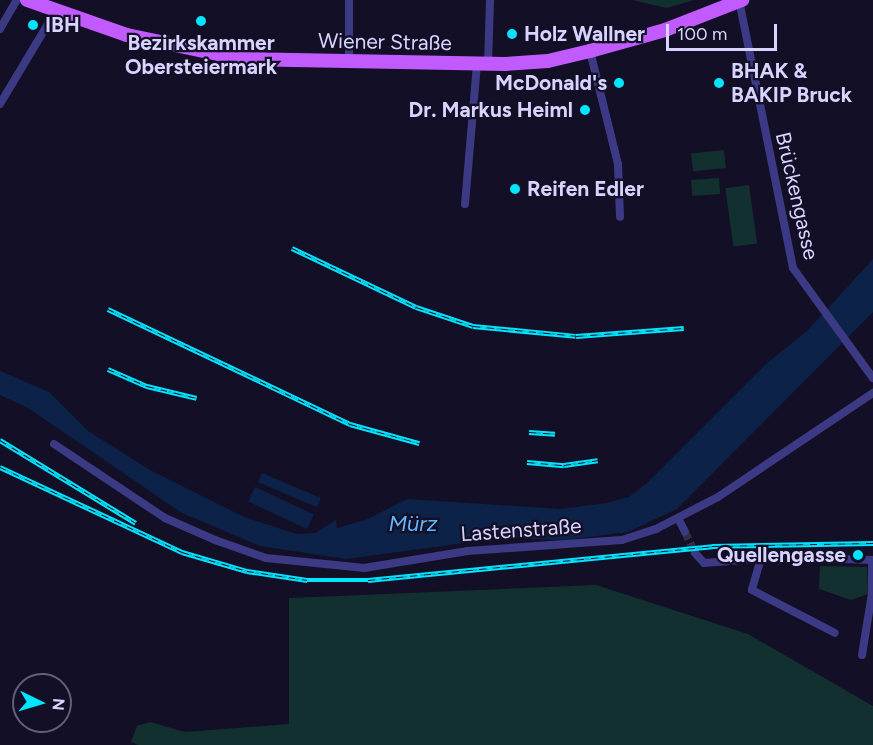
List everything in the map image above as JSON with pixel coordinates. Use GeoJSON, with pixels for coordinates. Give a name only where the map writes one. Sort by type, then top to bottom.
{"type":"FeatureCollection","features":[{"type":"Feature","properties":{"kind":"main road","name":"Wiener Straße"},"geometry":{"type":"LineString","coordinates":[[27,0],[55,12],[127,35],[242,58],[349,63],[482,64],[548,61],[590,51],[665,30],[740,0]]}},
{"type":"Feature","properties":{"kind":"street"},"geometry":{"type":"LineString","coordinates":[[0,29],[17,0]]}},
{"type":"Feature","properties":{"kind":"street"},"geometry":{"type":"LineString","coordinates":[[349,0],[349,63]]}},
{"type":"Feature","properties":{"kind":"street"},"geometry":{"type":"LineString","coordinates":[[465,204],[490,0]]}},
{"type":"Feature","properties":{"kind":"street","name":"Brückengasse"},"geometry":{"type":"LineString","coordinates":[[740,0],[785,242],[793,268],[873,378]]}},
{"type":"Feature","properties":{"kind":"street"},"geometry":{"type":"LineString","coordinates":[[0,104],[55,12]]}},
{"type":"Feature","properties":{"kind":"street"},"geometry":{"type":"LineString","coordinates":[[590,51],[618,164],[620,217]]}},
{"type":"Feature","properties":{"kind":"street","name":"Lastenstraße"},"geometry":{"type":"LineString","coordinates":[[54,444],[165,518],[266,558],[310,565],[364,568],[468,551],[622,540],[679,520],[873,393]]}},
{"type":"Feature","properties":{"kind":"street"},"geometry":{"type":"LineString","coordinates":[[679,520],[685,532]]}},
{"type":"Feature","properties":{"kind":"street"},"geometry":{"type":"LineString","coordinates":[[695,553],[704,563],[761,558],[872,560],[872,593],[862,654]]}},
{"type":"Feature","properties":{"kind":"street"},"geometry":{"type":"LineString","coordinates":[[761,558],[752,590],[835,633]]}},
{"type":"Feature","properties":{"kind":"green space"},"geometry":{"type":"Polygon","coordinates":[[[632,0],[694,0],[667,8],[632,0]]]}},
{"type":"Feature","properties":{"kind":"green space"},"geometry":{"type":"Polygon","coordinates":[[[724,150],[726,168],[693,171],[691,153],[724,150]]]}},
{"type":"Feature","properties":{"kind":"green space"},"geometry":{"type":"Polygon","coordinates":[[[719,178],[720,194],[692,196],[691,180],[719,178]]]}},
{"type":"Feature","properties":{"kind":"green space"},"geometry":{"type":"Polygon","coordinates":[[[749,185],[757,243],[733,247],[725,188],[749,185]]]}},
{"type":"Feature","properties":{"kind":"green space"},"geometry":{"type":"Polygon","coordinates":[[[820,566],[867,567],[868,594],[851,600],[819,589],[820,566]]]}},
{"type":"Feature","properties":{"kind":"green space"},"geometry":{"type":"Polygon","coordinates":[[[596,585],[748,634],[873,706],[873,745],[138,745],[131,742],[137,726],[150,722],[185,732],[289,724],[289,598],[596,585]]]}},
{"type":"Feature","properties":{"kind":"water","name":"Mürz"},"geometry":{"type":"Polygon","coordinates":[[[873,259],[873,312],[677,509],[628,532],[565,540],[502,538],[346,559],[260,546],[182,513],[28,408],[0,395],[0,371],[49,392],[88,431],[150,470],[244,517],[297,534],[315,533],[336,520],[337,528],[368,519],[407,499],[561,509],[606,503],[629,497],[647,483],[767,363],[807,331],[873,259]]]}},
{"type":"Feature","properties":{"kind":"water"},"geometry":{"type":"Polygon","coordinates":[[[262,473],[321,498],[317,507],[258,482],[262,473]]]}},
{"type":"Feature","properties":{"kind":"water"},"geometry":{"type":"Polygon","coordinates":[[[255,487],[314,514],[307,529],[248,502],[255,487]]]}},
{"type":"Feature","properties":{"kind":"tunnel"},"geometry":{"type":"LineString","coordinates":[[685,532],[695,553]]}},
{"type":"Feature","properties":{"kind":"railway"},"geometry":{"type":"LineString","coordinates":[[292,248],[416,307],[473,326],[576,336],[684,328]]}},
{"type":"Feature","properties":{"kind":"railway"},"geometry":{"type":"LineString","coordinates":[[108,309],[350,424],[419,443]]}},
{"type":"Feature","properties":{"kind":"railway"},"geometry":{"type":"LineString","coordinates":[[108,369],[147,386],[197,398]]}},
{"type":"Feature","properties":{"kind":"railway"},"geometry":{"type":"LineString","coordinates":[[529,432],[555,434]]}},
{"type":"Feature","properties":{"kind":"railway"},"geometry":{"type":"LineString","coordinates":[[0,440],[136,523]]}},
{"type":"Feature","properties":{"kind":"railway"},"geometry":{"type":"LineString","coordinates":[[527,462],[564,465],[598,460]]}},
{"type":"Feature","properties":{"kind":"railway"},"geometry":{"type":"LineString","coordinates":[[0,467],[182,552],[247,571],[307,580],[368,580],[712,546],[873,543]]}},
{"type":"Feature","properties":{"kind":"place","name":"Bezirkskammer Obersteiermark"},"geometry":{"type":"Point","coordinates":[201,21]}},
{"type":"Feature","properties":{"kind":"place","name":"IBH"},"geometry":{"type":"Point","coordinates":[33,25]}},
{"type":"Feature","properties":{"kind":"place","name":"Holz Wallner"},"geometry":{"type":"Point","coordinates":[512,34]}},
{"type":"Feature","properties":{"kind":"place","name":"McDonald's"},"geometry":{"type":"Point","coordinates":[619,83]}},
{"type":"Feature","properties":{"kind":"place","name":"BHAK & BAKIP Bruck"},"geometry":{"type":"Point","coordinates":[719,83]}},
{"type":"Feature","properties":{"kind":"place","name":"Dr. Markus Heiml"},"geometry":{"type":"Point","coordinates":[585,110]}},
{"type":"Feature","properties":{"kind":"place","name":"Reifen Edler"},"geometry":{"type":"Point","coordinates":[515,189]}},
{"type":"Feature","properties":{"kind":"place","name":"Quellengasse"},"geometry":{"type":"Point","coordinates":[858,555]}}]}
